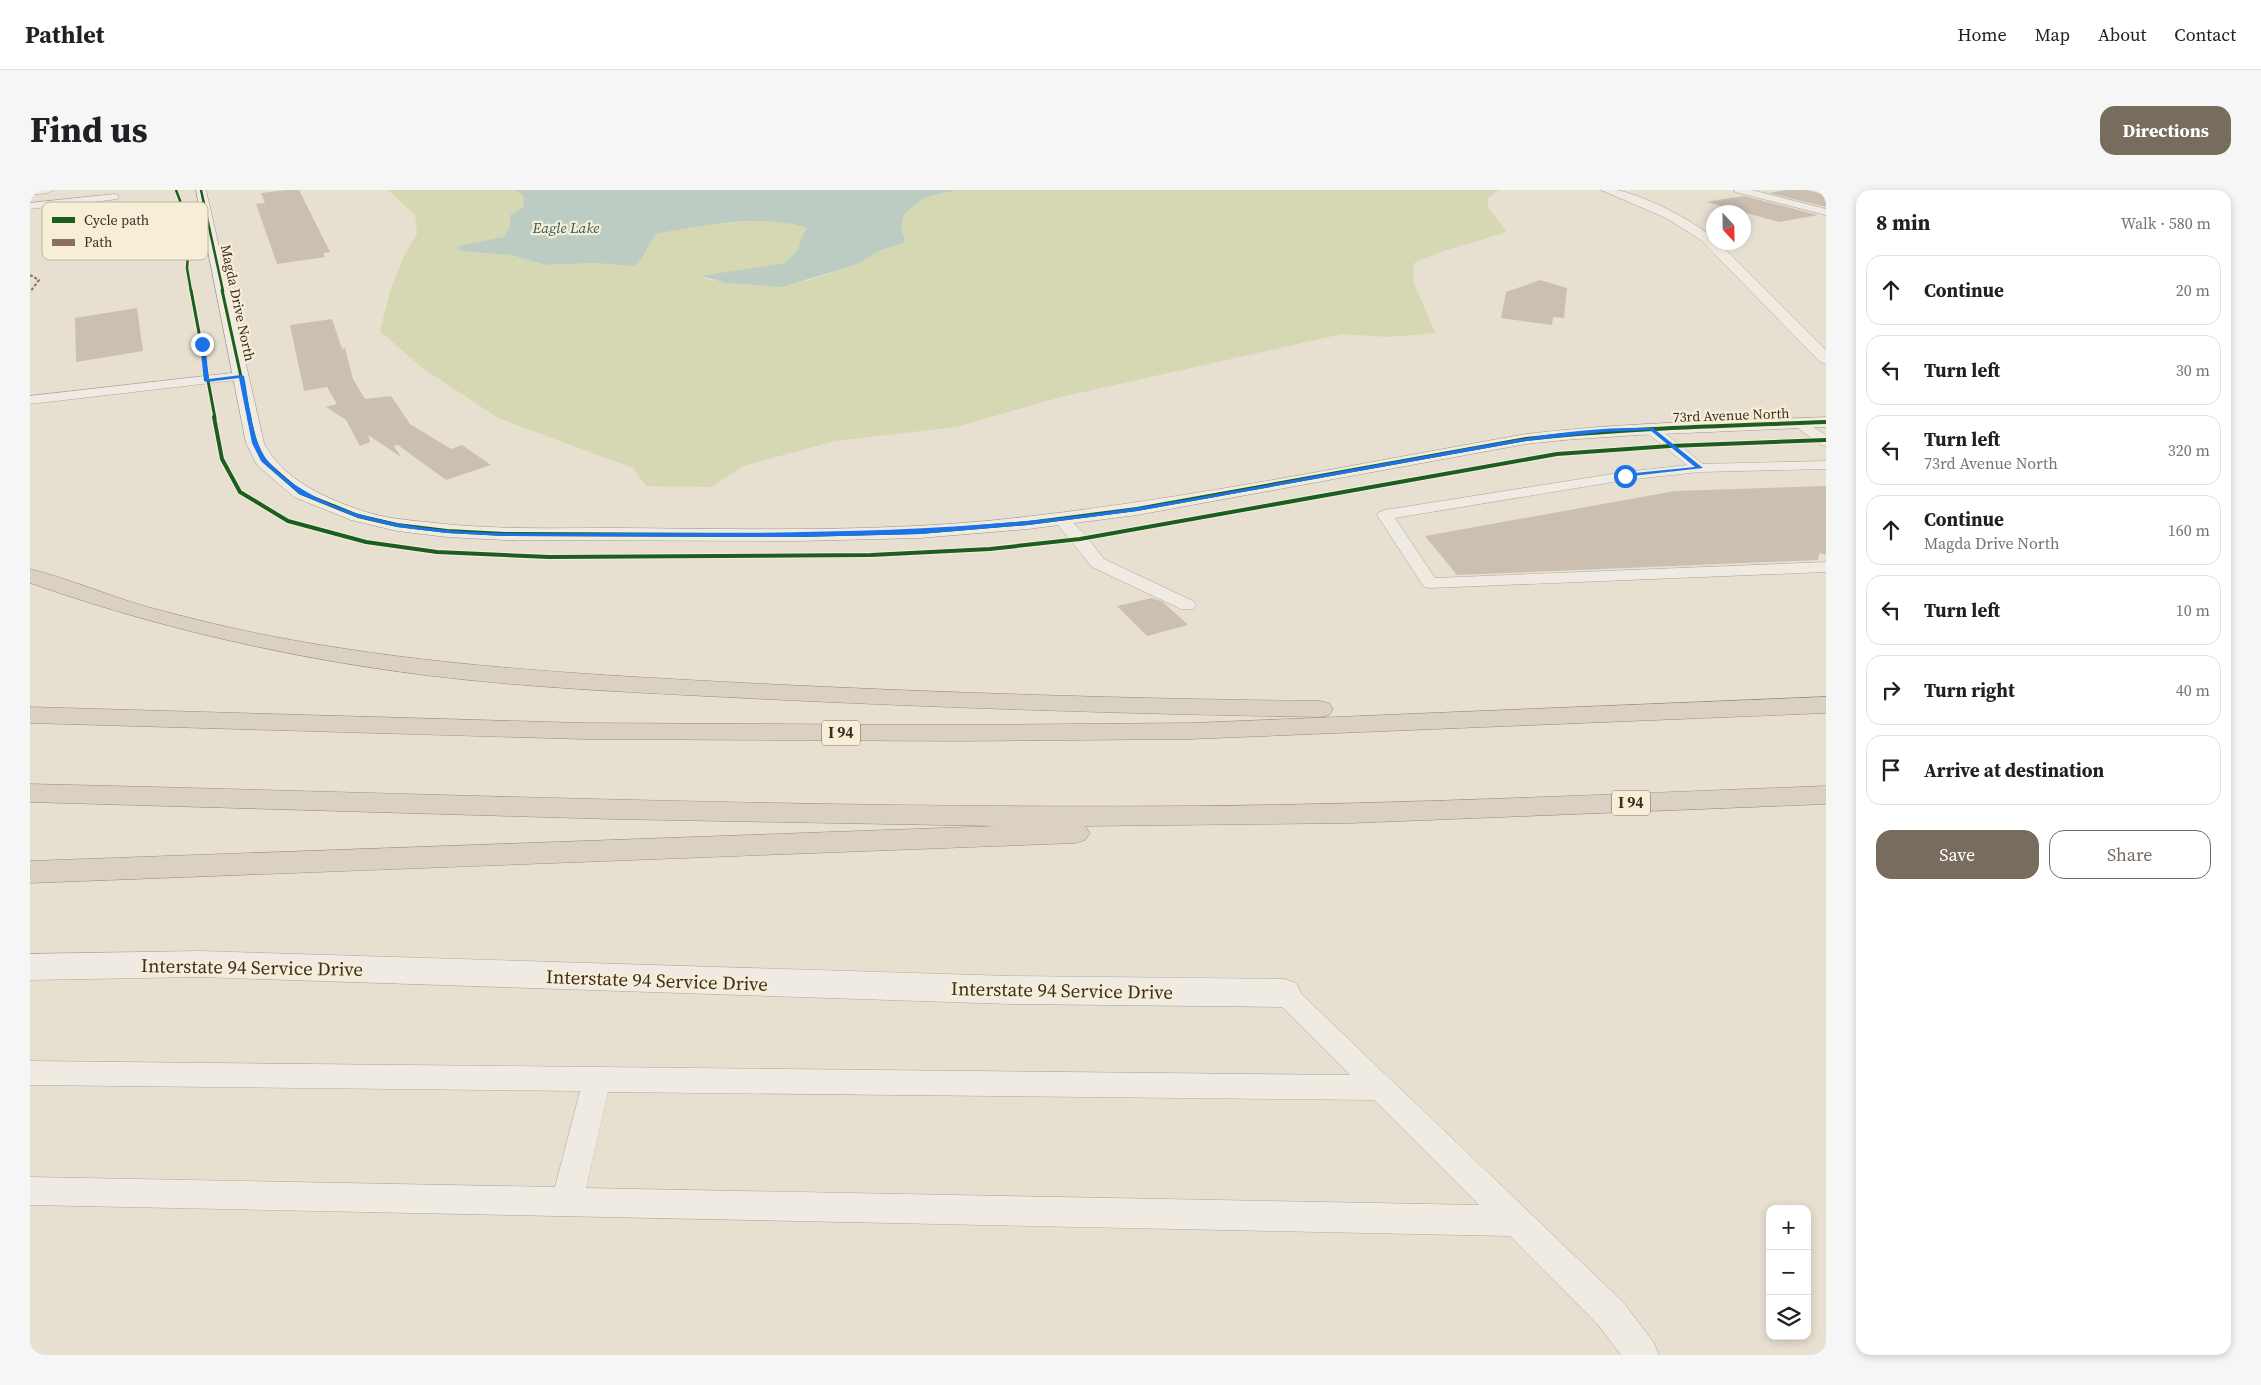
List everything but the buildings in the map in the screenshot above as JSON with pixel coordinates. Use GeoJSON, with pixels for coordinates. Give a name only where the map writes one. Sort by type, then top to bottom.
{"type":"FeatureCollection","features":[{"type":"Feature","properties":{"kind":"highway"},"geometry":{"type":"LineString","coordinates":[[30,576],[131,610],[280,644],[358,658],[484,674],[946,701],[1157,708],[1652,712]]}},
{"type":"Feature","properties":{"kind":"highway","name":"I 94"},"geometry":{"type":"LineString","coordinates":[[30,715],[583,731],[970,733],[1191,731],[1826,704]]}},
{"type":"Feature","properties":{"kind":"highway","name":"I 94"},"geometry":{"type":"LineString","coordinates":[[30,793],[900,814],[1194,816],[1436,811],[1826,795]]}},
{"type":"Feature","properties":{"kind":"highway"},"geometry":{"type":"LineString","coordinates":[[30,872],[1164,829],[1436,811]]}},
{"type":"Feature","properties":{"kind":"street"},"geometry":{"type":"LineString","coordinates":[[30,192],[48,190]]}},
{"type":"Feature","properties":{"kind":"street"},"geometry":{"type":"LineString","coordinates":[[1606,190],[1656,208],[1692,227],[1826,359]]}},
{"type":"Feature","properties":{"kind":"street"},"geometry":{"type":"LineString","coordinates":[[1739,190],[1826,212]]}},
{"type":"Feature","properties":{"kind":"street","name":"Magda Drive North"},"geometry":{"type":"LineString","coordinates":[[208,223],[255,443],[264,461],[301,493],[358,516],[397,525],[447,531],[504,534]]}},
{"type":"Feature","properties":{"kind":"street","name":"73rd Avenue North"},"geometry":{"type":"LineString","coordinates":[[504,534],[808,535],[920,532],[1061,519],[1137,509],[1526,439],[1604,431],[1826,422]]}},
{"type":"Feature","properties":{"kind":"street","name":"Interstate 94 Service Drive"},"geometry":{"type":"LineString","coordinates":[[30,967],[199,964],[1010,990],[1284,993]]}},
{"type":"Feature","properties":{"kind":"lane"},"geometry":{"type":"LineString","coordinates":[[68,202],[115,197]]}},
{"type":"Feature","properties":{"kind":"lane"},"geometry":{"type":"LineString","coordinates":[[30,400],[241,376]]}},
{"type":"Feature","properties":{"kind":"lane"},"geometry":{"type":"LineString","coordinates":[[1800,424],[1826,442]]}},
{"type":"Feature","properties":{"kind":"lane"},"geometry":{"type":"LineString","coordinates":[[1651,429],[1700,468]]}},
{"type":"Feature","properties":{"kind":"lane"},"geometry":{"type":"LineString","coordinates":[[1826,465],[1700,468],[1625,476],[1385,515],[1430,583],[1826,567]]}},
{"type":"Feature","properties":{"kind":"lane"},"geometry":{"type":"LineString","coordinates":[[1061,519],[1080,539],[1098,563],[1187,605]]}},
{"type":"Feature","properties":{"kind":"lane"},"geometry":{"type":"LineString","coordinates":[[1284,993],[1611,1314],[1642,1355]]}},
{"type":"Feature","properties":{"kind":"lane"},"geometry":{"type":"LineString","coordinates":[[30,1072],[1380,1088]]}},
{"type":"Feature","properties":{"kind":"lane"},"geometry":{"type":"LineString","coordinates":[[566,1202],[597,1079]]}},
{"type":"Feature","properties":{"kind":"lane"},"geometry":{"type":"LineString","coordinates":[[30,1191],[1515,1221]]}},
{"type":"Feature","properties":{"kind":"green space"},"geometry":{"type":"Polygon","coordinates":[[[388,190],[516,190],[524,197],[523,207],[510,215],[510,226],[504,237],[458,247],[460,251],[511,255],[546,265],[594,263],[634,266],[656,234],[708,224],[774,220],[809,227],[802,235],[798,250],[784,263],[702,277],[710,280],[746,285],[806,281],[856,265],[879,251],[896,246],[905,239],[901,229],[904,214],[926,197],[957,190],[1499,190],[1487,199],[1489,209],[1507,232],[1443,251],[1414,263],[1413,281],[1435,333],[1388,337],[1342,334],[1061,397],[956,427],[835,441],[743,466],[712,487],[646,486],[633,468],[498,418],[421,367],[380,331],[391,288],[403,258],[417,234],[415,215],[388,190]]]}},
{"type":"Feature","properties":{"kind":"water","name":"Eagle Lake"},"geometry":{"type":"Polygon","coordinates":[[[516,190],[957,190],[926,197],[904,214],[901,229],[905,239],[903,243],[879,251],[856,265],[781,287],[727,283],[701,276],[784,263],[798,250],[802,235],[808,228],[772,221],[753,221],[713,224],[656,234],[642,258],[634,266],[594,263],[546,265],[511,255],[460,251],[458,246],[504,237],[510,226],[510,215],[523,207],[524,197],[516,190]]]}},
{"type":"Feature","properties":{"kind":"marked path"},"geometry":{"type":"LineString","coordinates":[[30,275],[39,280],[30,292]]}},
{"type":"Feature","properties":{"kind":"cycle path"},"geometry":{"type":"LineString","coordinates":[[176,190],[182,202]]}},
{"type":"Feature","properties":{"kind":"cycle path"},"geometry":{"type":"LineString","coordinates":[[201,190],[204,202]]}},
{"type":"Feature","properties":{"kind":"cycle path"},"geometry":{"type":"LineString","coordinates":[[208,223],[255,443],[264,461],[301,493],[358,516],[397,525],[447,531],[505,534],[798,535],[920,532],[1028,523],[1137,509],[1526,439],[1638,429],[1826,422]]}},
{"type":"Feature","properties":{"kind":"cycle path"},"geometry":{"type":"LineString","coordinates":[[188,260],[187,268],[222,459],[240,492],[288,521],[366,542],[437,552],[549,557],[871,555],[990,549],[1080,539],[1557,454],[1670,446],[1826,440]]}},
{"type":"Feature","properties":{"kind":"route"},"geometry":{"type":"LineString","coordinates":[[202,344],[207,381],[241,376],[255,443],[264,461],[301,493],[358,516],[397,525],[447,531],[504,534],[798,535],[920,532],[1028,523],[1137,509],[1526,439],[1604,431],[1651,429],[1700,468],[1625,476]]}}]}
